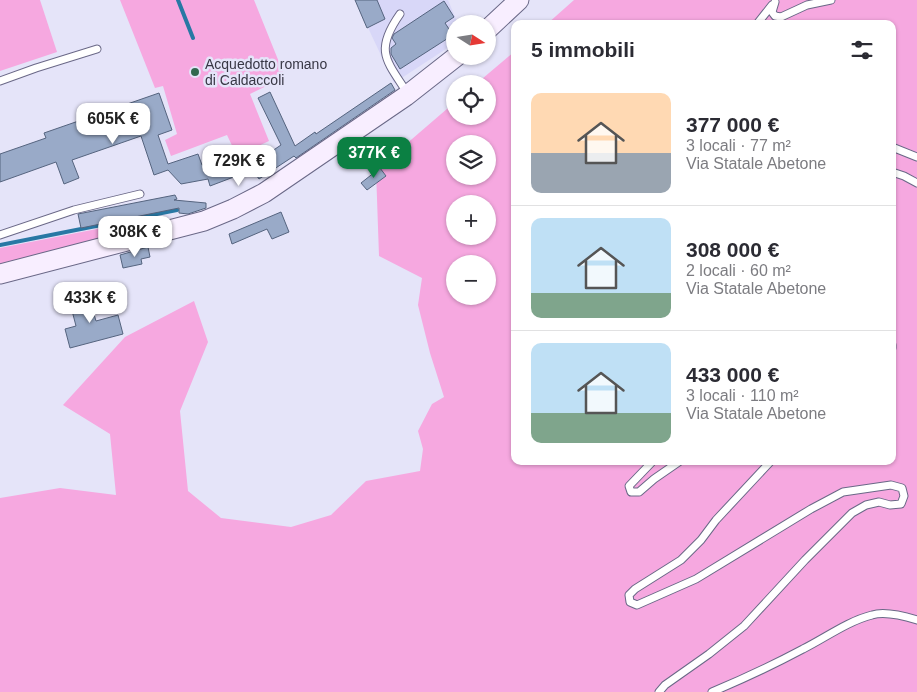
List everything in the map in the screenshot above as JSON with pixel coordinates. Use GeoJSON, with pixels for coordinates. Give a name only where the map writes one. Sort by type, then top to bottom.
{"type":"FeatureCollection","features":[{"type":"Feature","properties":{"kind":"main road"},"geometry":{"type":"LineString","coordinates":[[496,22],[519,0]]}},
{"type":"Feature","properties":{"kind":"main road"},"geometry":{"type":"LineString","coordinates":[[0,274],[204,221],[232,209],[264,193],[409,94],[446,65]]}},
{"type":"Feature","properties":{"kind":"lane"},"geometry":{"type":"LineString","coordinates":[[776,1],[772,12],[776,16],[781,17],[807,4],[831,0]]}},
{"type":"Feature","properties":{"kind":"lane"},"geometry":{"type":"LineString","coordinates":[[761,20],[776,1]]}},
{"type":"Feature","properties":{"kind":"lane"},"geometry":{"type":"LineString","coordinates":[[400,14],[384,45],[390,66],[409,94]]}},
{"type":"Feature","properties":{"kind":"lane"},"geometry":{"type":"LineString","coordinates":[[0,81],[97,50]]}},
{"type":"Feature","properties":{"kind":"lane"},"geometry":{"type":"LineString","coordinates":[[896,149],[917,157]]}},
{"type":"Feature","properties":{"kind":"lane"},"geometry":{"type":"LineString","coordinates":[[896,173],[917,183]]}},
{"type":"Feature","properties":{"kind":"lane"},"geometry":{"type":"LineString","coordinates":[[0,235],[74,210],[140,194]]}},
{"type":"Feature","properties":{"kind":"lane"},"geometry":{"type":"LineString","coordinates":[[649,465],[629,486],[631,492],[639,492],[674,465]]}},
{"type":"Feature","properties":{"kind":"lane"},"geometry":{"type":"LineString","coordinates":[[659,692],[664,685],[710,654],[744,626],[805,560],[852,513],[879,502],[890,505],[901,504],[904,496],[902,488],[891,485],[843,492],[696,578],[637,605],[630,602],[629,595],[635,589],[680,560],[694,547],[716,520],[767,465]]}},
{"type":"Feature","properties":{"kind":"lane"},"geometry":{"type":"LineString","coordinates":[[712,692],[764,670],[873,614],[907,617],[917,622]]}},
{"type":"Feature","properties":{"kind":"shaded area"},"geometry":{"type":"Polygon","coordinates":[[[0,0],[40,0],[57,52],[0,71],[0,0]]]}},
{"type":"Feature","properties":{"kind":"shaded area"},"geometry":{"type":"Polygon","coordinates":[[[120,0],[254,0],[285,77],[250,94],[269,141],[237,156],[227,135],[171,156],[165,140],[177,134],[163,86],[155,88],[120,0]]]}},
{"type":"Feature","properties":{"kind":"shaded area"},"geometry":{"type":"Polygon","coordinates":[[[355,0],[448,0],[454,15],[446,15],[446,49],[394,83],[355,0]]]}},
{"type":"Feature","properties":{"kind":"shaded area"},"geometry":{"type":"Polygon","coordinates":[[[574,0],[917,0],[917,692],[0,692],[0,498],[60,488],[116,495],[110,434],[63,405],[125,337],[194,301],[208,342],[180,411],[188,491],[221,518],[291,527],[331,515],[366,481],[420,471],[423,449],[418,431],[432,404],[444,397],[430,353],[418,305],[422,278],[379,256],[376,170],[446,110],[446,125],[496,125],[496,75],[487,75],[511,54],[511,465],[896,465],[896,20],[552,20],[574,0]]]}},
{"type":"Feature","properties":{"kind":"shaded area"},"geometry":{"type":"Polygon","coordinates":[[[158,217],[160,226],[0,267],[0,248],[158,217]]]}},
{"type":"Feature","properties":{"kind":"building"},"geometry":{"type":"Polygon","coordinates":[[[355,0],[377,0],[385,19],[367,28],[355,0]]]}},
{"type":"Feature","properties":{"kind":"building"},"geometry":{"type":"Polygon","coordinates":[[[444,1],[453,15],[446,15],[446,39],[400,69],[391,54],[391,48],[396,44],[392,38],[394,34],[444,1]]]}},
{"type":"Feature","properties":{"kind":"building"},"geometry":{"type":"Polygon","coordinates":[[[391,83],[395,90],[296,158],[294,156],[259,179],[250,166],[281,145],[258,98],[270,92],[295,146],[391,83]]]}},
{"type":"Feature","properties":{"kind":"building"},"geometry":{"type":"Polygon","coordinates":[[[159,93],[172,130],[158,135],[168,164],[198,154],[202,165],[231,154],[239,175],[210,186],[208,179],[181,184],[168,170],[154,175],[141,136],[72,160],[79,178],[64,184],[56,162],[0,182],[0,154],[46,138],[44,133],[159,93]]]}},
{"type":"Feature","properties":{"kind":"building"},"geometry":{"type":"Polygon","coordinates":[[[380,168],[386,176],[367,190],[361,183],[380,168]]]}},
{"type":"Feature","properties":{"kind":"building"},"geometry":{"type":"Polygon","coordinates":[[[175,195],[177,199],[174,200],[206,203],[206,208],[188,214],[179,213],[179,208],[81,228],[78,214],[175,195]]]}},
{"type":"Feature","properties":{"kind":"building"},"geometry":{"type":"Polygon","coordinates":[[[281,212],[289,232],[272,239],[267,229],[232,244],[229,234],[281,212]]]}},
{"type":"Feature","properties":{"kind":"building"},"geometry":{"type":"Polygon","coordinates":[[[148,247],[150,257],[141,259],[142,264],[123,268],[120,255],[148,247]]]}},
{"type":"Feature","properties":{"kind":"building"},"geometry":{"type":"Polygon","coordinates":[[[88,294],[96,321],[118,315],[123,334],[70,348],[65,329],[76,326],[69,299],[88,294]]]}},
{"type":"Feature","properties":{"kind":"waterway"},"geometry":{"type":"LineString","coordinates":[[178,0],[193,38]]}},
{"type":"Feature","properties":{"kind":"waterway"},"geometry":{"type":"LineString","coordinates":[[0,245],[177,210]]}},
{"type":"Feature","properties":{"kind":"place","name":"Acquedotto romano di Caldaccoli"},"geometry":{"type":"Point","coordinates":[195,72]}}]}
